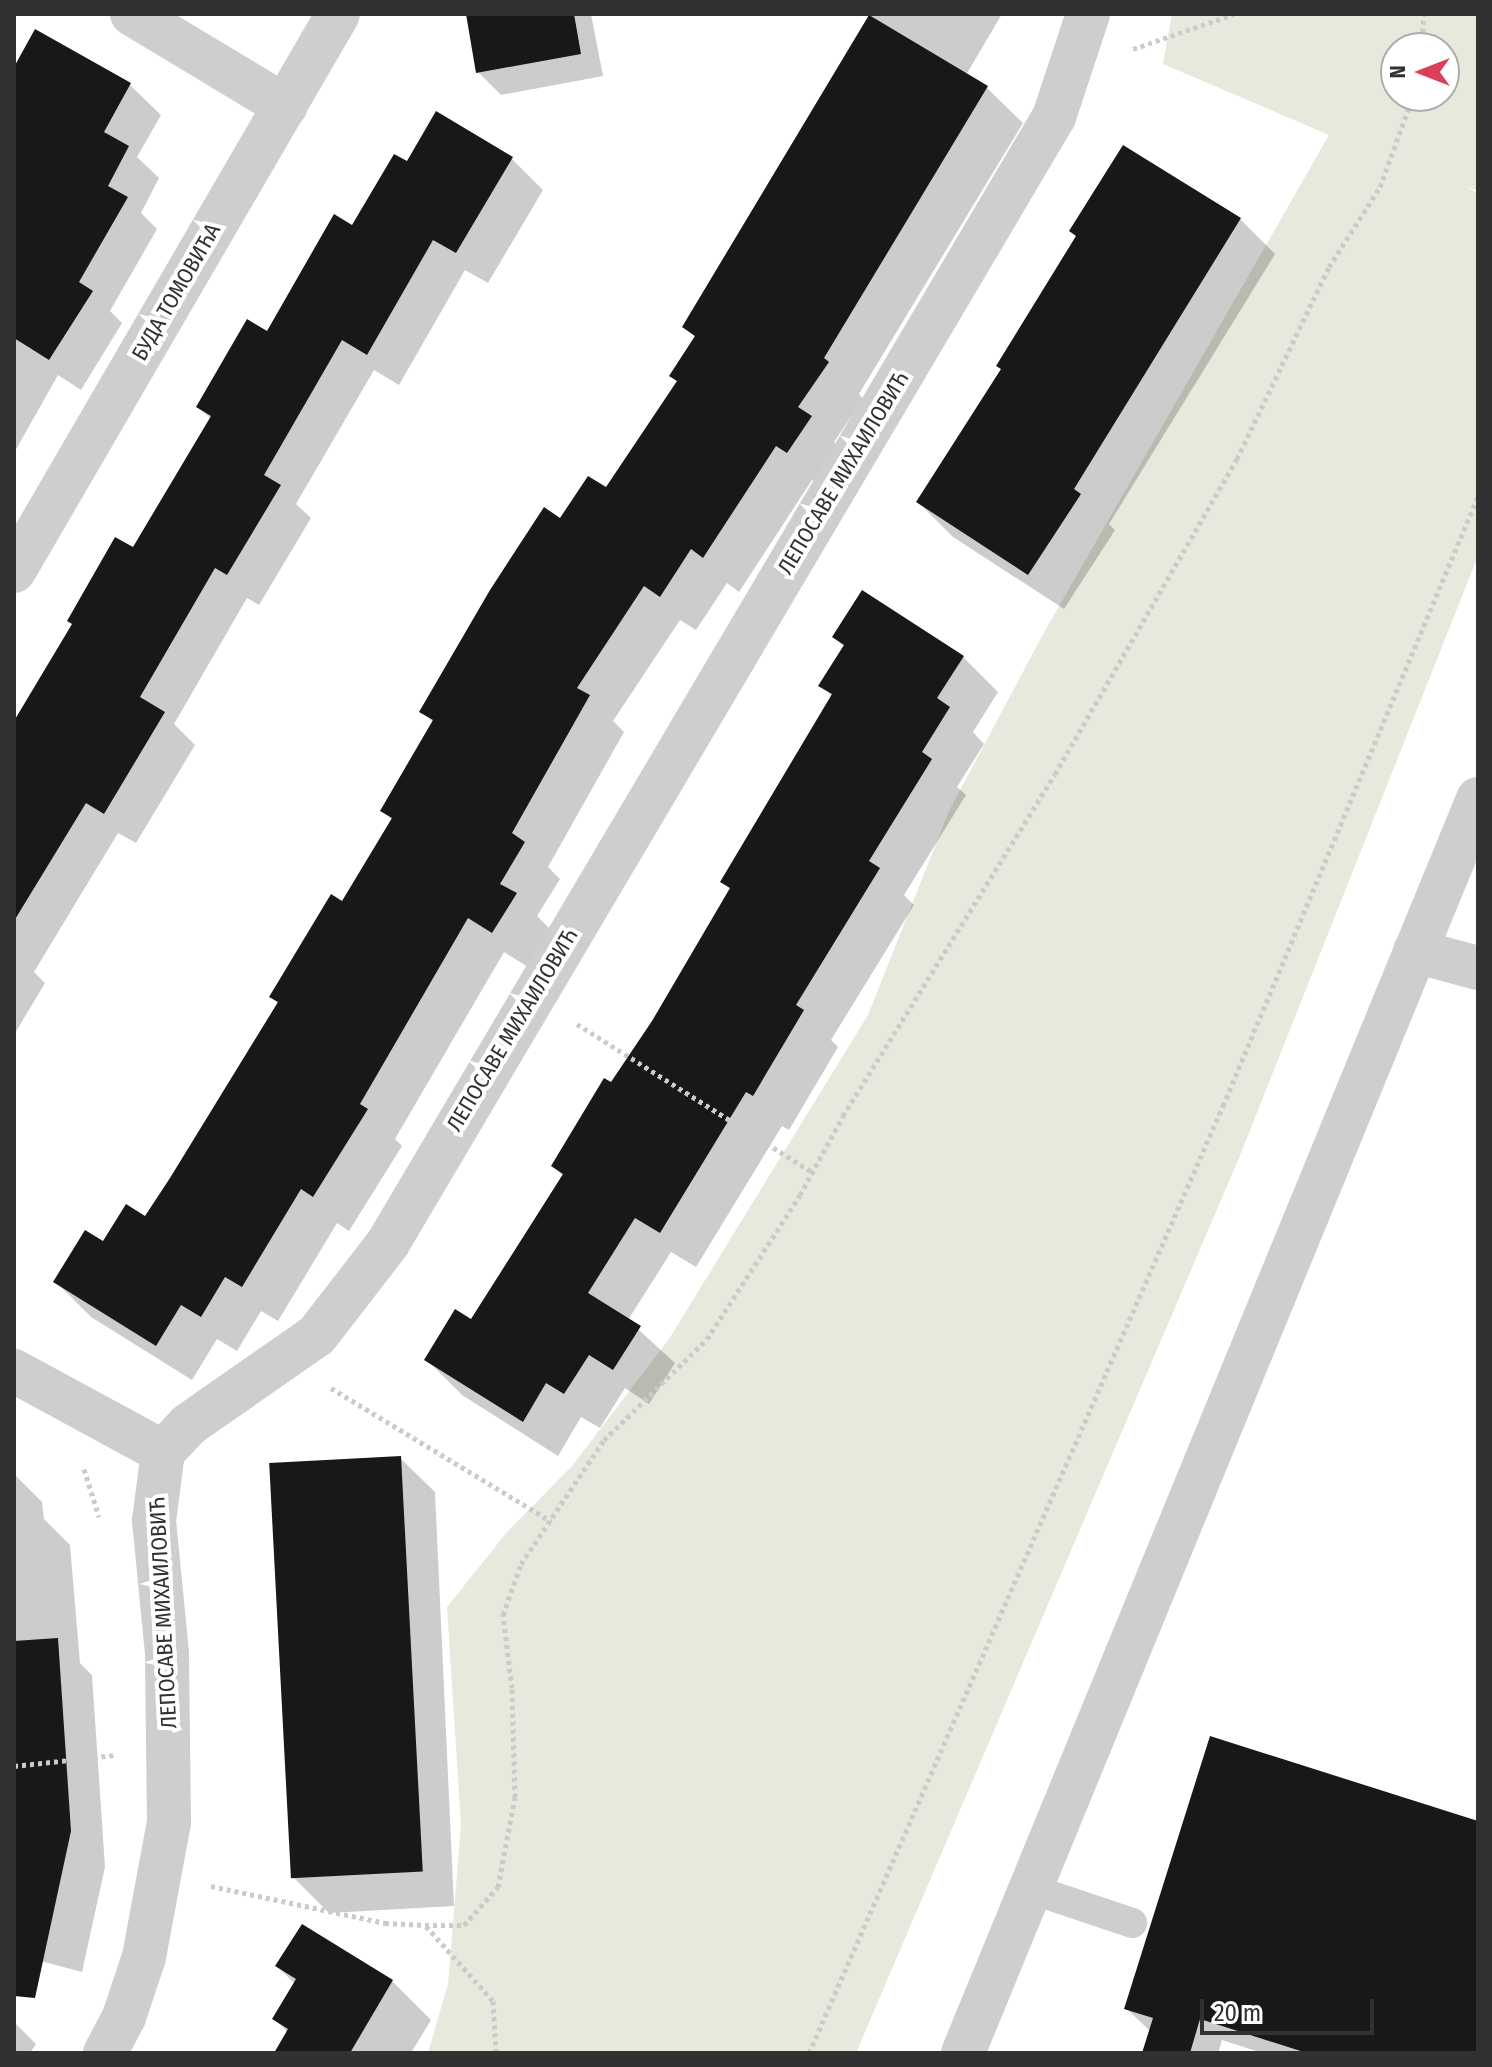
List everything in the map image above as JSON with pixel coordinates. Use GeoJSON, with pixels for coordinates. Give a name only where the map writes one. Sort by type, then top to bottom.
{"type":"FeatureCollection","features":[{"type":"Feature","properties":{"kind":"street"},"geometry":{"type":"LineString","coordinates":[[132,14],[285,106]]}},
{"type":"Feature","properties":{"kind":"street","name":"БУДА ТОМОВИЋА"},"geometry":{"type":"LineString","coordinates":[[14,571],[338,14]]}},
{"type":"Feature","properties":{"kind":"street","name":"ЛЕПОСАВЕ МИХАИЛОВИЋ"},"geometry":{"type":"LineString","coordinates":[[105,2053],[124,2017],[144,1957],[169,1822],[167,1653],[154,1521],[163,1452],[188,1425],[294,1355],[342,1309],[388,1243],[1054,117],[1088,14]]}},
{"type":"Feature","properties":{"kind":"street"},"geometry":{"type":"LineString","coordinates":[[963,2053],[1028,1888],[1478,799]]}},
{"type":"Feature","properties":{"kind":"street"},"geometry":{"type":"LineString","coordinates":[[1415,951],[1478,968]]}},
{"type":"Feature","properties":{"kind":"street"},"geometry":{"type":"LineString","coordinates":[[14,1371],[163,1452]]}},
{"type":"Feature","properties":{"kind":"lane"},"geometry":{"type":"LineString","coordinates":[[1028,1888],[1132,1923]]}},
{"type":"Feature","properties":{"kind":"path"},"geometry":{"type":"LineString","coordinates":[[1068,79],[1113,56],[1234,14]]}},
{"type":"Feature","properties":{"kind":"path"},"geometry":{"type":"LineString","coordinates":[[205,1885],[385,1923],[425,1925],[464,1925],[498,1887],[515,1797],[512,1688],[503,1615],[521,1564],[604,1440],[707,1339],[813,1173],[1055,774],[1237,459],[1329,267],[1380,187],[1407,112]]}},
{"type":"Feature","properties":{"kind":"path"},"geometry":{"type":"LineString","coordinates":[[809,2053],[1229,1092],[1478,496]]}},
{"type":"Feature","properties":{"kind":"path"},"geometry":{"type":"LineString","coordinates":[[531,998],[813,1173]]}},
{"type":"Feature","properties":{"kind":"path"},"geometry":{"type":"LineString","coordinates":[[319,1381],[552,1522]]}},
{"type":"Feature","properties":{"kind":"path"},"geometry":{"type":"LineString","coordinates":[[76,1456],[102,1528]]}},
{"type":"Feature","properties":{"kind":"path"},"geometry":{"type":"LineString","coordinates":[[14,1766],[121,1755],[121,1740]]}},
{"type":"Feature","properties":{"kind":"path"},"geometry":{"type":"LineString","coordinates":[[425,1925],[493,2001],[496,2053]]}},
{"type":"Feature","properties":{"kind":"shaded area"},"geometry":{"type":"Polygon","coordinates":[[[1172,14],[1478,14],[1478,191],[1466,187],[1478,193],[1478,556],[1239,1158],[856,2053],[428,2053],[448,1984],[461,1825],[447,1607],[507,1532],[572,1466],[669,1339],[868,1015],[949,811],[1042,636],[1329,135],[1163,64],[1172,14]]]}},
{"type":"Feature","properties":{"kind":"building"},"geometry":{"type":"Polygon","coordinates":[[[466,14],[574,14],[581,54],[476,73],[466,14]]]}},
{"type":"Feature","properties":{"kind":"building"},"geometry":{"type":"Polygon","coordinates":[[[869,15],[988,86],[824,358],[829,362],[798,407],[812,416],[787,453],[776,446],[703,558],[691,549],[660,597],[644,586],[577,688],[590,695],[512,833],[525,842],[500,884],[517,893],[492,933],[468,918],[360,1104],[368,1109],[313,1197],[301,1189],[242,1287],[225,1277],[201,1317],[181,1305],[156,1346],[53,1282],[85,1230],[103,1241],[126,1204],[145,1216],[170,1178],[278,1002],[269,997],[331,894],[342,901],[392,818],[380,811],[433,720],[419,712],[490,590],[544,507],[560,518],[588,476],[606,487],[677,381],[669,376],[695,336],[682,327],[869,15]]]}},
{"type":"Feature","properties":{"kind":"building"},"geometry":{"type":"Polygon","coordinates":[[[35,29],[131,83],[104,132],[129,146],[108,186],[128,197],[79,282],[93,291],[49,360],[14,338],[14,67],[35,29]]]}},
{"type":"Feature","properties":{"kind":"building"},"geometry":{"type":"Polygon","coordinates":[[[436,111],[513,157],[456,253],[433,240],[367,355],[342,340],[264,475],[281,485],[227,575],[215,568],[140,697],[165,712],[104,814],[86,803],[14,921],[14,721],[72,624],[67,621],[115,537],[133,547],[211,416],[196,407],[247,319],[267,331],[334,214],[352,225],[394,154],[407,161],[436,111]]]}},
{"type":"Feature","properties":{"kind":"building"},"geometry":{"type":"Polygon","coordinates":[[[1123,145],[1241,218],[1074,489],[1081,494],[1028,575],[916,502],[1001,369],[996,366],[1076,236],[1069,231],[1123,145]]]}},
{"type":"Feature","properties":{"kind":"building"},"geometry":{"type":"Polygon","coordinates":[[[862,590],[964,656],[937,698],[950,707],[922,752],[932,759],[869,861],[880,868],[796,1005],[804,1010],[753,1096],[746,1092],[660,1233],[635,1218],[588,1293],[641,1326],[613,1370],[589,1355],[564,1394],[546,1383],[523,1422],[424,1360],[455,1309],[471,1319],[563,1174],[551,1166],[604,1078],[611,1082],[652,1021],[730,888],[720,882],[832,694],[818,686],[844,645],[832,637],[862,590]]]}},
{"type":"Feature","properties":{"kind":"building"},"geometry":{"type":"Polygon","coordinates":[[[401,1456],[423,1871],[291,1878],[269,1463],[401,1456]]]}},
{"type":"Feature","properties":{"kind":"building"},"geometry":{"type":"Polygon","coordinates":[[[58,1638],[71,1831],[35,1998],[14,1996],[14,1641],[58,1638]]]}},
{"type":"Feature","properties":{"kind":"building"},"geometry":{"type":"Polygon","coordinates":[[[1210,1736],[1478,1821],[1478,2053],[1307,2053],[1200,2019],[1190,2053],[1142,2053],[1153,2018],[1124,2009],[1210,1736]]]}},
{"type":"Feature","properties":{"kind":"building"},"geometry":{"type":"Polygon","coordinates":[[[302,1924],[393,1980],[350,2053],[274,2053],[288,2029],[272,2019],[296,1979],[275,1966],[302,1924]]]}}]}
